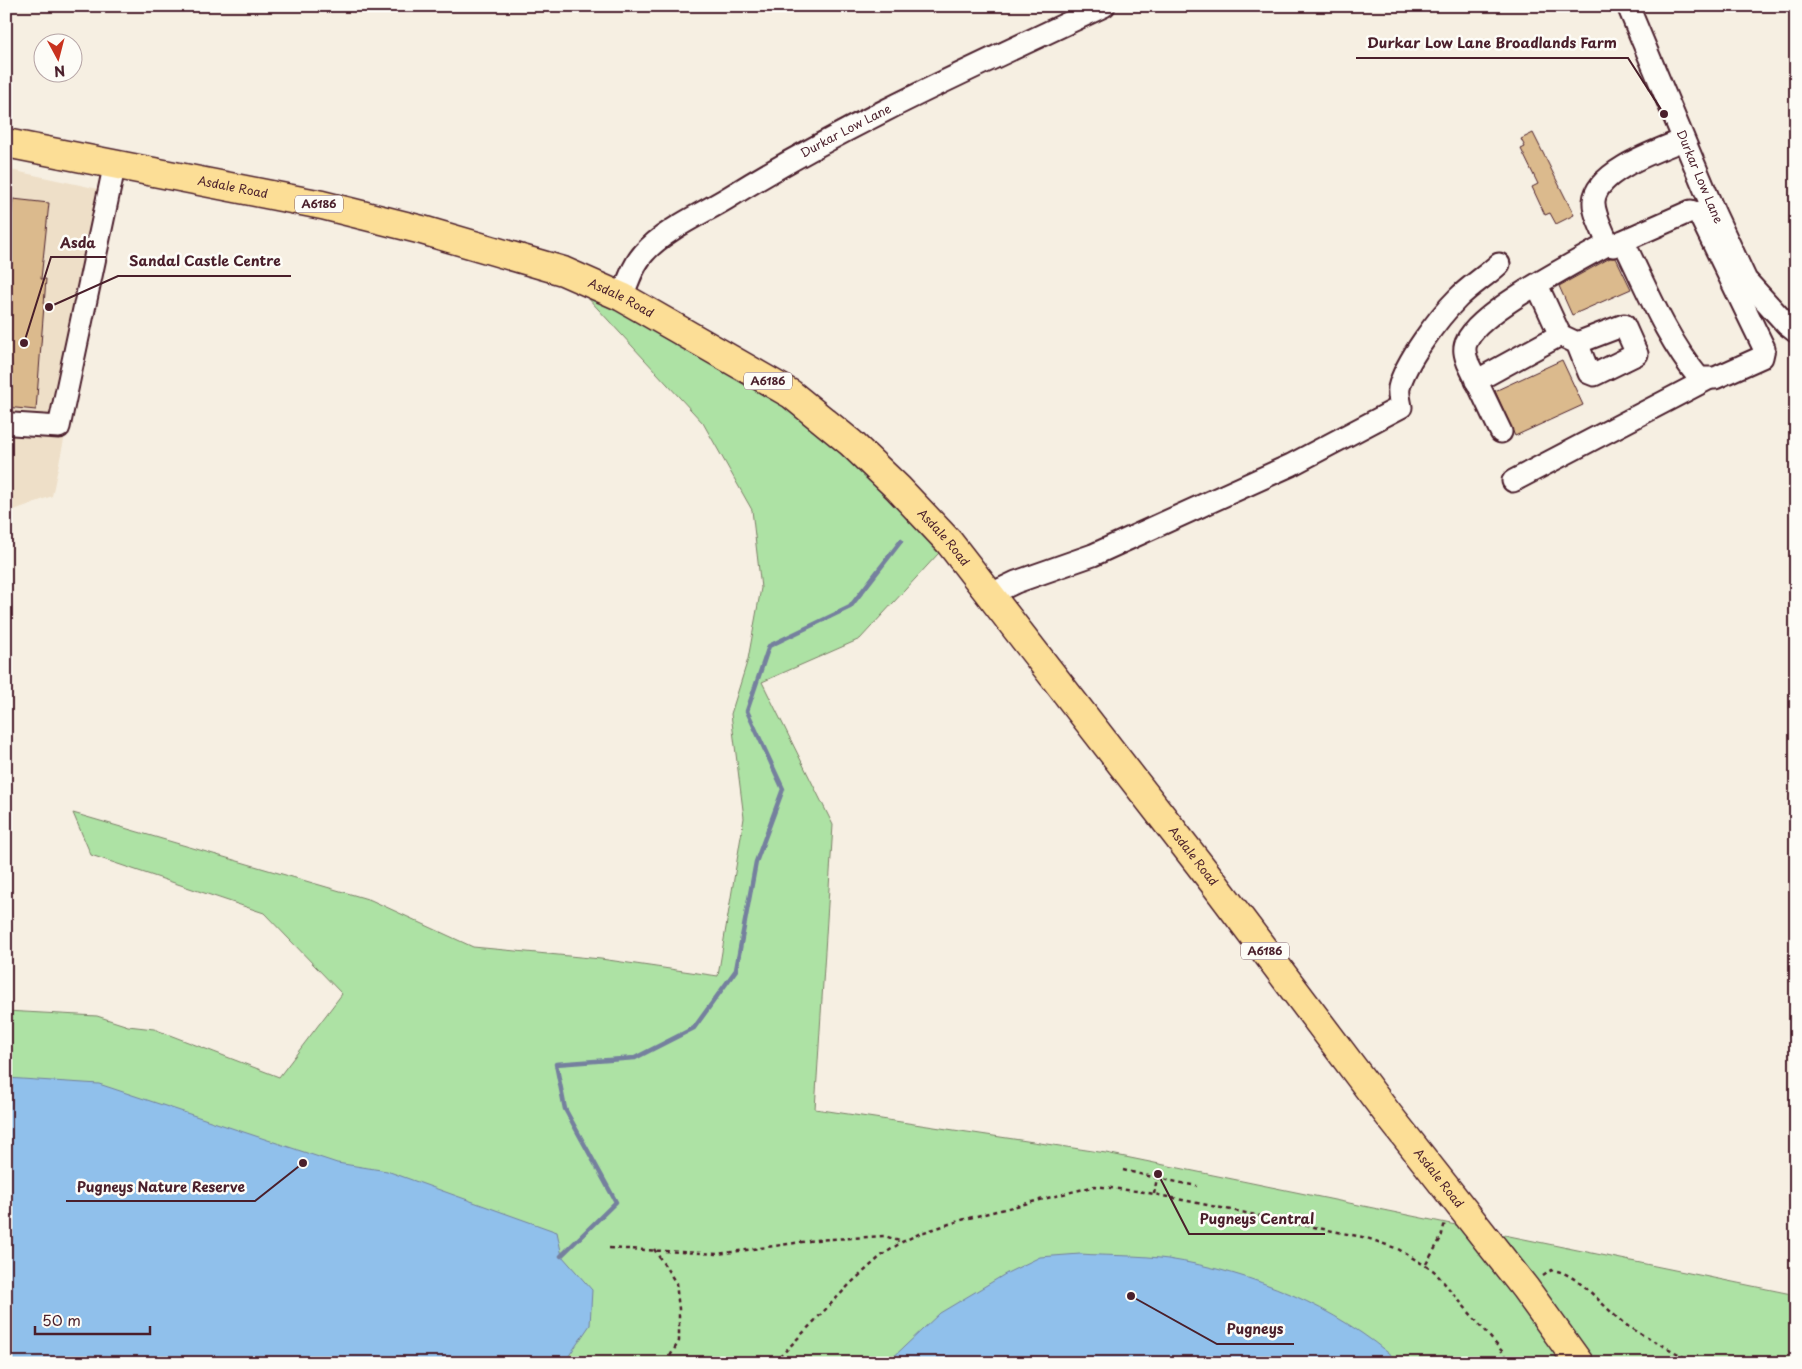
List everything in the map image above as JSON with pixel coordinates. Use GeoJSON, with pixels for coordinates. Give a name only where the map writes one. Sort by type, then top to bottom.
{"type":"FeatureCollection","features":[{"type":"Feature","properties":{"kind":"main road","name":"Asdale Road"},"geometry":{"type":"LineString","coordinates":[[6,143],[322,205],[413,228],[563,271],[622,297],[791,394],[851,443],[898,488],[948,542],[1213,882],[1399,1129],[1525,1288],[1579,1363]]}},
{"type":"Feature","properties":{"kind":"street","name":"Durkar Low Lane"},"geometry":{"type":"LineString","coordinates":[[622,297],[633,270],[644,253],[655,244],[760,178],[939,84],[1104,6]]}},
{"type":"Feature","properties":{"kind":"street","name":"Durkar Low Lane"},"geometry":{"type":"LineString","coordinates":[[1628,6],[1683,140],[1746,280],[1787,325],[1796,332]]}},
{"type":"Feature","properties":{"kind":"street"},"geometry":{"type":"LineString","coordinates":[[1501,432],[1464,352],[1466,341],[1476,328],[1537,285],[1616,243],[1690,211],[1699,214],[1764,348],[1762,357],[1715,378],[1699,378],[1688,365],[1616,243],[1594,203],[1596,192],[1614,173],[1637,160],[1683,140]]}},
{"type":"Feature","properties":{"kind":"street"},"geometry":{"type":"LineString","coordinates":[[13,424],[59,427],[115,164]]}},
{"type":"Feature","properties":{"kind":"street"},"geometry":{"type":"LineString","coordinates":[[988,595],[1016,582],[1093,555],[1291,465],[1401,407],[1398,390],[1409,364],[1440,318],[1459,297],[1500,264]]}},
{"type":"Feature","properties":{"kind":"street"},"geometry":{"type":"LineString","coordinates":[[1476,380],[1568,339],[1537,285]]}},
{"type":"Feature","properties":{"kind":"street"},"geometry":{"type":"LineString","coordinates":[[1513,481],[1708,379]]}},
{"type":"Feature","properties":{"kind":"path"},"geometry":{"type":"LineString","coordinates":[[1122,1170],[1197,1186]]}},
{"type":"Feature","properties":{"kind":"path"},"geometry":{"type":"LineString","coordinates":[[1154,1194],[1158,1178]]}},
{"type":"Feature","properties":{"kind":"path"},"geometry":{"type":"LineString","coordinates":[[774,1363],[851,1283],[881,1256],[902,1242],[921,1233],[965,1219],[1095,1186],[1154,1194],[1367,1238],[1398,1249],[1426,1265],[1440,1278],[1512,1363]]}},
{"type":"Feature","properties":{"kind":"path"},"geometry":{"type":"LineString","coordinates":[[1426,1265],[1441,1238],[1446,1220]]}},
{"type":"Feature","properties":{"kind":"path"},"geometry":{"type":"LineString","coordinates":[[609,1248],[718,1254],[816,1240],[885,1236],[902,1242]]}},
{"type":"Feature","properties":{"kind":"path"},"geometry":{"type":"LineString","coordinates":[[654,1249],[676,1283],[679,1309],[679,1341],[666,1363]]}},
{"type":"Feature","properties":{"kind":"path"},"geometry":{"type":"LineString","coordinates":[[1525,1288],[1552,1270],[1570,1275],[1613,1315],[1629,1327],[1684,1357],[1688,1363]]}},
{"type":"Feature","properties":{"kind":"shaded area"},"geometry":{"type":"Polygon","coordinates":[[[6,169],[117,193],[52,496],[6,513],[6,169]]]}},
{"type":"Feature","properties":{"kind":"green space"},"geometry":{"type":"Polygon","coordinates":[[[563,271],[725,355],[949,542],[860,639],[762,682],[833,825],[815,1109],[1106,1153],[1796,1295],[1796,1363],[6,1363],[6,1011],[97,1016],[128,1026],[154,1029],[279,1077],[342,994],[264,913],[91,855],[73,813],[371,900],[473,947],[601,959],[718,976],[744,818],[731,714],[748,659],[761,588],[752,510],[703,423],[563,271]]]}},
{"type":"Feature","properties":{"kind":"water"},"geometry":{"type":"Polygon","coordinates":[[[6,1078],[99,1084],[337,1163],[387,1171],[557,1232],[562,1256],[592,1290],[590,1325],[564,1363],[6,1363],[6,1078]]]}},
{"type":"Feature","properties":{"kind":"water"},"geometry":{"type":"Polygon","coordinates":[[[1080,1254],[1168,1259],[1231,1273],[1261,1283],[1292,1294],[1321,1308],[1375,1343],[1400,1363],[887,1363],[940,1313],[1007,1273],[1040,1257],[1080,1254]]]}},
{"type":"Feature","properties":{"kind":"building"},"geometry":{"type":"Polygon","coordinates":[[[1533,133],[1574,215],[1556,224],[1550,213],[1545,215],[1532,187],[1538,184],[1521,149],[1525,147],[1521,139],[1533,133]]]}},
{"type":"Feature","properties":{"kind":"building"},"geometry":{"type":"Polygon","coordinates":[[[13,199],[49,203],[41,279],[46,279],[36,410],[6,407],[6,275],[13,199]]]}},
{"type":"Feature","properties":{"kind":"building"},"geometry":{"type":"Polygon","coordinates":[[[1610,258],[1616,258],[1631,289],[1572,315],[1559,286],[1610,258]]]}},
{"type":"Feature","properties":{"kind":"building"},"geometry":{"type":"Polygon","coordinates":[[[1562,360],[1583,405],[1515,436],[1495,391],[1562,360]]]}},
{"type":"Feature","properties":{"kind":"waterway"},"geometry":{"type":"LineString","coordinates":[[561,1256],[616,1202],[565,1109],[556,1064],[635,1058],[694,1028],[736,970],[756,862],[783,789],[747,711],[769,646],[850,607],[901,541]]}},
{"type":"Feature","properties":{"kind":"place","name":"Durkar Low Lane Broadlands Farm"},"geometry":{"type":"Point","coordinates":[1664,114]}},
{"type":"Feature","properties":{"kind":"place","name":"Sandal Castle Centre"},"geometry":{"type":"Point","coordinates":[49,307]}},
{"type":"Feature","properties":{"kind":"place","name":"Asda"},"geometry":{"type":"Point","coordinates":[24,343]}},
{"type":"Feature","properties":{"kind":"place","name":"Pugneys Nature Reserve"},"geometry":{"type":"Point","coordinates":[303,1163]}},
{"type":"Feature","properties":{"kind":"place","name":"Pugneys Central"},"geometry":{"type":"Point","coordinates":[1158,1174]}},
{"type":"Feature","properties":{"kind":"place","name":"Pugneys"},"geometry":{"type":"Point","coordinates":[1131,1296]}}]}
